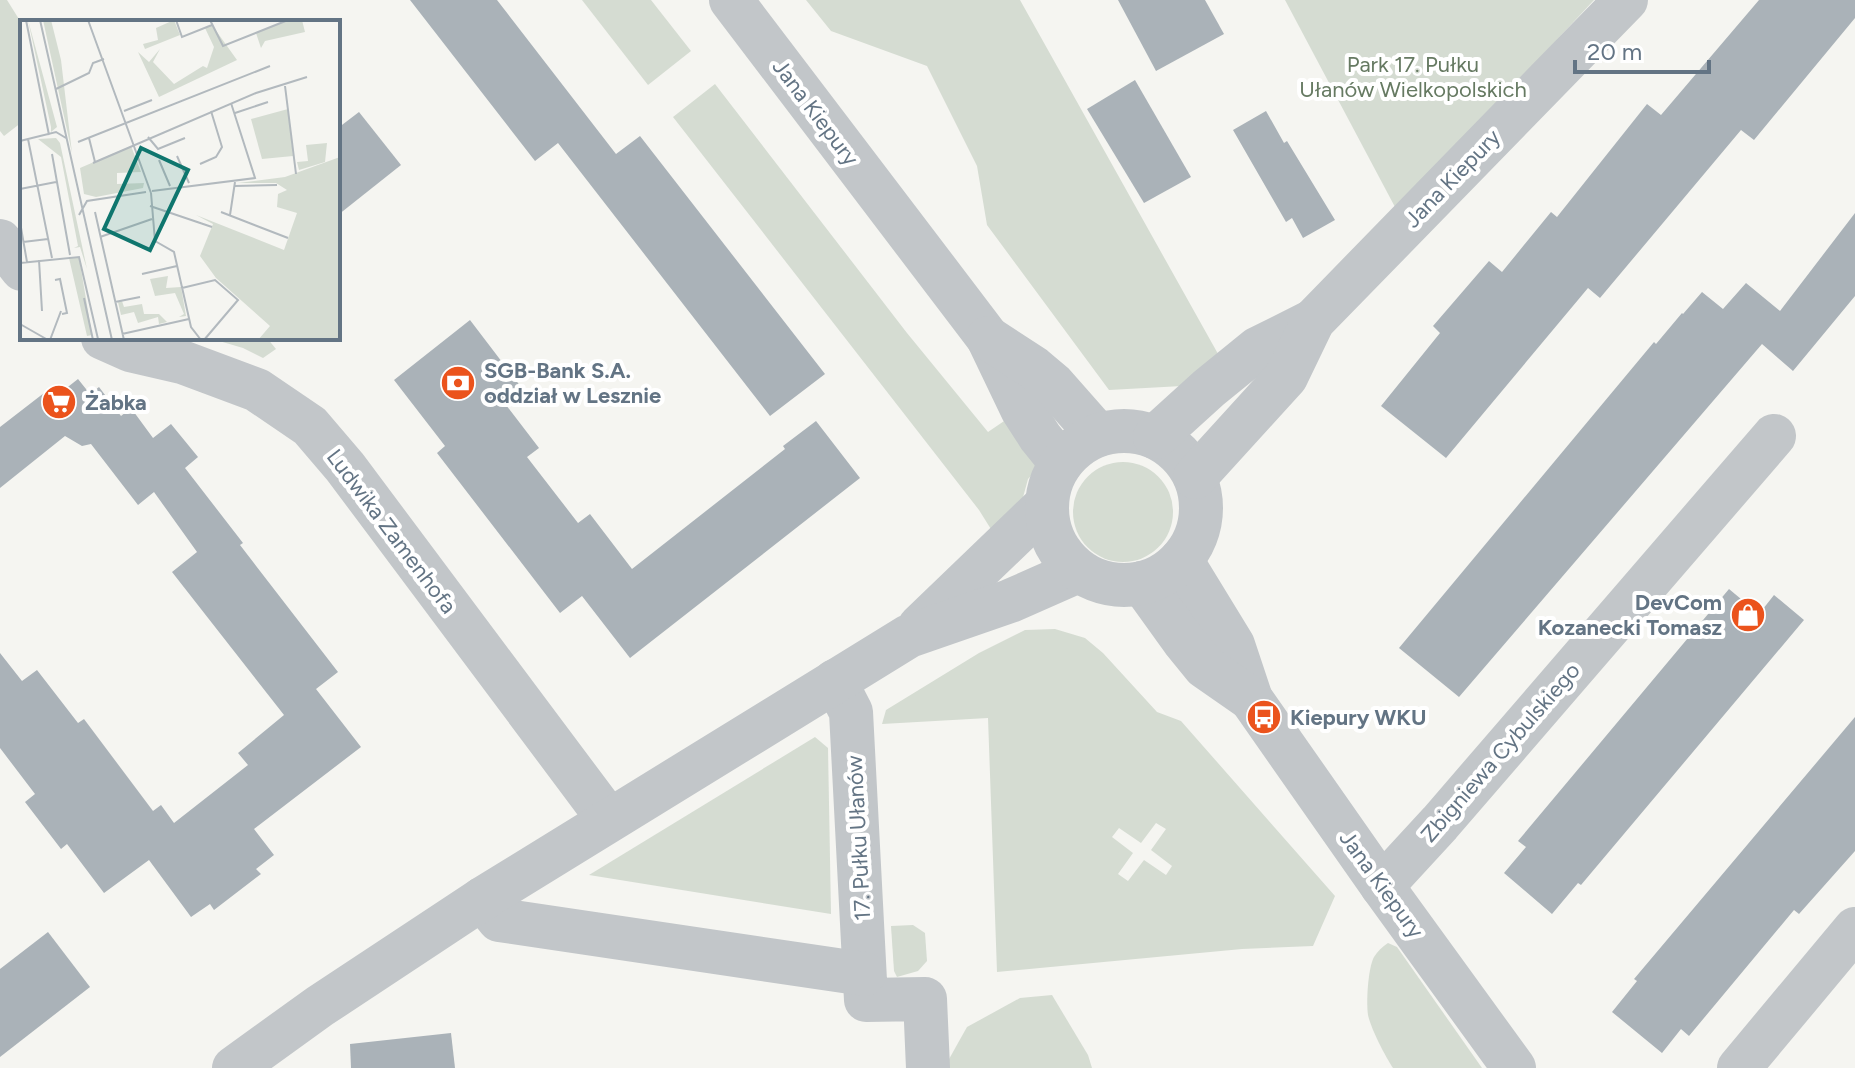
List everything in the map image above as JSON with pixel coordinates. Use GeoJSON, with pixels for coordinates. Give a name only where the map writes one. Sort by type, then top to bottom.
{"type":"FeatureCollection","features":[{"type":"Feature","properties":{"kind":"street","name":"Jana Kiepury"},"geometry":{"type":"LineString","coordinates":[[731,0],[988,338],[1022,409],[1061,463]]}},
{"type":"Feature","properties":{"kind":"street","name":"Jana Kiepury"},"geometry":{"type":"LineString","coordinates":[[1195,477],[1286,377],[1313,321],[1626,0]]}},
{"type":"Feature","properties":{"kind":"street"},"geometry":{"type":"LineString","coordinates":[[0,241],[20,266]]}},
{"type":"Feature","properties":{"kind":"street","name":"Jana Kiepury"},"geometry":{"type":"LineString","coordinates":[[1155,437],[1257,349],[1313,321]]}},
{"type":"Feature","properties":{"kind":"street","name":"Jana Kiepury"},"geometry":{"type":"LineString","coordinates":[[988,338],[1053,384],[1098,435]]}},
{"type":"Feature","properties":{"kind":"street","name":"Ludwika Zamenhofa"},"geometry":{"type":"LineString","coordinates":[[108,340],[130,350],[182,362],[257,390],[310,426],[354,479],[609,820]]}},
{"type":"Feature","properties":{"kind":"street"},"geometry":{"type":"LineString","coordinates":[[1117,431],[1155,437],[1185,461],[1195,477],[1201,512],[1199,529],[1192,546],[1170,570],[1142,583],[1125,586],[1093,579],[1078,571],[1062,555],[1053,538],[1047,519],[1047,504],[1054,475],[1071,451],[1098,435],[1117,431]]}},
{"type":"Feature","properties":{"kind":"street","name":"Zbigniewa Cybulskiego"},"geometry":{"type":"LineString","coordinates":[[1382,886],[1774,436]]}},
{"type":"Feature","properties":{"kind":"street"},"geometry":{"type":"LineString","coordinates":[[909,636],[1047,504]]}},
{"type":"Feature","properties":{"kind":"street","name":"Jana Kiepury"},"geometry":{"type":"LineString","coordinates":[[1181,560],[1233,645],[1251,699],[1514,1068]]}},
{"type":"Feature","properties":{"kind":"street"},"geometry":{"type":"LineString","coordinates":[[234,1068],[320,1006],[482,899],[909,636],[1010,601],[1078,571]]}},
{"type":"Feature","properties":{"kind":"street","name":"Jana Kiepury"},"geometry":{"type":"LineString","coordinates":[[1142,583],[1205,667],[1251,699]]}},
{"type":"Feature","properties":{"kind":"street","name":"17. Pułku Ułanów"},"geometry":{"type":"LineString","coordinates":[[835,681],[851,712],[865,987]]}},
{"type":"Feature","properties":{"kind":"street"},"geometry":{"type":"LineString","coordinates":[[482,899],[499,920],[925,999],[928,1068]]}},
{"type":"Feature","properties":{"kind":"street"},"geometry":{"type":"LineString","coordinates":[[1739,1068],[1855,929]]}},
{"type":"Feature","properties":{"kind":"green space"},"geometry":{"type":"Polygon","coordinates":[[[0,0],[7,0],[20,21],[20,124],[4,136],[0,131],[0,0]]]}},
{"type":"Feature","properties":{"kind":"green space"},"geometry":{"type":"Polygon","coordinates":[[[582,0],[651,0],[691,51],[648,85],[582,0]]]}},
{"type":"Feature","properties":{"kind":"green space"},"geometry":{"type":"Polygon","coordinates":[[[806,0],[1020,0],[1222,361],[1182,386],[1109,390],[987,225],[977,166],[927,66],[831,31],[806,0]]]}},
{"type":"Feature","properties":{"kind":"green space","name":"Park 17. Pułku Ułanów Wielkopolskich"},"geometry":{"type":"Polygon","coordinates":[[[1285,0],[1594,0],[1395,207],[1285,0]]]}},
{"type":"Feature","properties":{"kind":"green space"},"geometry":{"type":"Polygon","coordinates":[[[715,84],[907,333],[988,432],[1010,417],[1041,465],[1028,479],[1022,501],[994,534],[979,510],[673,117],[715,84]]]}},
{"type":"Feature","properties":{"kind":"green space"},"geometry":{"type":"Polygon","coordinates":[[[216,340],[269,340],[276,349],[263,358],[216,340]]]}},
{"type":"Feature","properties":{"kind":"green space"},"geometry":{"type":"Polygon","coordinates":[[[1123,462],[1151,470],[1165,484],[1173,512],[1165,540],[1151,554],[1123,562],[1095,554],[1081,540],[1073,512],[1081,484],[1095,470],[1123,462]]]}},
{"type":"Feature","properties":{"kind":"green space"},"geometry":{"type":"Polygon","coordinates":[[[1055,629],[1085,638],[1103,653],[1157,712],[1181,721],[1335,896],[1313,946],[1242,949],[997,972],[988,718],[882,724],[886,710],[979,653],[1025,630],[1055,629]],[[1156,823],[1141,843],[1119,828],[1112,837],[1133,853],[1118,874],[1128,881],[1144,860],[1166,875],[1172,866],[1151,850],[1166,829],[1156,823]]]}},
{"type":"Feature","properties":{"kind":"green space"},"geometry":{"type":"Polygon","coordinates":[[[815,737],[828,748],[831,914],[589,875],[815,737]]]}},
{"type":"Feature","properties":{"kind":"green space"},"geometry":{"type":"Polygon","coordinates":[[[913,925],[925,933],[927,961],[918,971],[897,977],[891,926],[913,925]]]}},
{"type":"Feature","properties":{"kind":"green space"},"geometry":{"type":"Polygon","coordinates":[[[1388,943],[1397,947],[1482,1068],[1393,1068],[1375,1035],[1367,1009],[1372,962],[1388,943]]]}},
{"type":"Feature","properties":{"kind":"green space"},"geometry":{"type":"Polygon","coordinates":[[[1052,995],[1088,1055],[1092,1068],[944,1068],[967,1027],[1020,998],[1052,995]]]}},
{"type":"Feature","properties":{"kind":"building"},"geometry":{"type":"Polygon","coordinates":[[[410,0],[497,0],[616,154],[640,136],[825,374],[770,416],[558,143],[535,161],[410,0]]]}},
{"type":"Feature","properties":{"kind":"building"},"geometry":{"type":"Polygon","coordinates":[[[1118,0],[1205,0],[1224,34],[1156,71],[1118,0]]]}},
{"type":"Feature","properties":{"kind":"building"},"geometry":{"type":"Polygon","coordinates":[[[1759,0],[1855,0],[1855,18],[1754,140],[1741,130],[1600,298],[1588,288],[1446,458],[1381,406],[1440,333],[1433,326],[1489,261],[1502,272],[1551,212],[1557,217],[1647,104],[1661,115],[1759,0]]]}},
{"type":"Feature","properties":{"kind":"building"},"geometry":{"type":"Polygon","coordinates":[[[1135,80],[1191,177],[1144,203],[1087,109],[1135,80]]]}},
{"type":"Feature","properties":{"kind":"building"},"geometry":{"type":"Polygon","coordinates":[[[1266,111],[1335,220],[1303,238],[1292,218],[1286,222],[1233,130],[1266,111]]]}},
{"type":"Feature","properties":{"kind":"building"},"geometry":{"type":"Polygon","coordinates":[[[359,112],[401,165],[340,213],[340,126],[359,112]]]}},
{"type":"Feature","properties":{"kind":"building"},"geometry":{"type":"Polygon","coordinates":[[[1855,213],[1855,296],[1793,371],[1762,344],[1459,697],[1399,648],[1654,342],[1656,344],[1702,292],[1723,309],[1746,283],[1780,311],[1855,213]]]}},
{"type":"Feature","properties":{"kind":"building"},"geometry":{"type":"Polygon","coordinates":[[[470,320],[521,387],[503,401],[539,448],[527,457],[578,523],[590,514],[632,569],[816,421],[860,478],[630,658],[582,596],[560,613],[437,453],[445,446],[394,380],[470,320]]]}},
{"type":"Feature","properties":{"kind":"building"},"geometry":{"type":"Polygon","coordinates":[[[78,379],[90,394],[99,387],[121,416],[131,408],[153,438],[171,424],[198,457],[185,468],[338,672],[316,689],[361,747],[254,829],[274,855],[256,869],[261,874],[214,910],[210,904],[191,917],[149,860],[104,893],[67,844],[61,849],[25,802],[35,794],[0,748],[0,653],[22,681],[37,670],[78,723],[84,719],[153,811],[161,805],[174,823],[248,765],[238,753],[284,715],[172,572],[197,552],[154,492],[138,505],[91,444],[82,446],[65,436],[0,488],[0,427],[44,393],[50,401],[78,379]]]}},
{"type":"Feature","properties":{"kind":"building"},"geometry":{"type":"Polygon","coordinates":[[[1729,589],[1759,614],[1774,595],[1804,620],[1581,885],[1578,883],[1552,914],[1504,873],[1526,847],[1518,841],[1729,589]]]}},
{"type":"Feature","properties":{"kind":"building"},"geometry":{"type":"Polygon","coordinates":[[[1855,717],[1855,851],[1799,914],[1794,910],[1689,1036],[1681,1029],[1662,1053],[1612,1012],[1637,981],[1634,979],[1855,717]]]}},
{"type":"Feature","properties":{"kind":"building"},"geometry":{"type":"Polygon","coordinates":[[[48,932],[90,987],[0,1057],[0,969],[48,932]]]}},
{"type":"Feature","properties":{"kind":"building"},"geometry":{"type":"Polygon","coordinates":[[[451,1033],[455,1068],[351,1068],[350,1044],[451,1033]]]}},
{"type":"Feature","properties":{"kind":"place","name":"SGB-Bank S.A. oddział w Lesznie"},"geometry":{"type":"Point","coordinates":[458,383]}},
{"type":"Feature","properties":{"kind":"place","name":"Żabka"},"geometry":{"type":"Point","coordinates":[59,402]}},
{"type":"Feature","properties":{"kind":"place","name":"DevCom Kozanecki Tomasz"},"geometry":{"type":"Point","coordinates":[1748,615]}},
{"type":"Feature","properties":{"kind":"place","name":"Kiepury WKU"},"geometry":{"type":"Point","coordinates":[1264,717]}}]}
